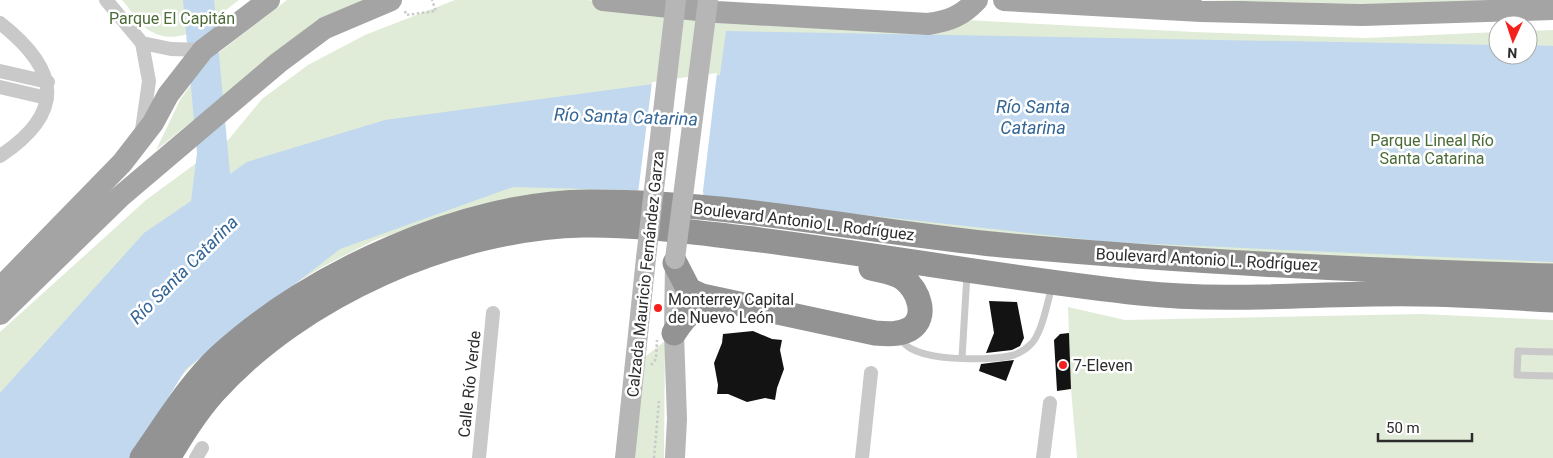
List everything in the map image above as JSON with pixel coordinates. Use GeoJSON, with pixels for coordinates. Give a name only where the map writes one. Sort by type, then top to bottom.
{"type":"FeatureCollection","features":[{"type":"Feature","properties":{"kind":"highway","name":"Boulevard Antonio L. Rodríguez"},"geometry":{"type":"LineString","coordinates":[[142,458],[190,390],[218,358],[251,330],[291,302],[371,258],[415,238],[523,208],[604,202],[722,209],[967,242],[1108,255],[1553,276]]}},
{"type":"Feature","properties":{"kind":"highway","name":"Boulevard Antonio L. Rodríguez"},"geometry":{"type":"LineString","coordinates":[[168,458],[190,422],[238,368],[263,347],[324,304],[381,274],[415,261],[495,236],[540,228],[581,225],[667,230],[785,243],[1053,283],[1193,298],[1420,294],[1553,300]]}},
{"type":"Feature","properties":{"kind":"highway"},"geometry":{"type":"LineString","coordinates":[[785,243],[830,259],[890,272],[903,278],[914,289],[920,310],[914,326],[901,338]]}},
{"type":"Feature","properties":{"kind":"highway"},"geometry":{"type":"LineString","coordinates":[[675,261],[689,290],[702,296],[901,338]]}},
{"type":"Feature","properties":{"kind":"highway"},"geometry":{"type":"LineString","coordinates":[[674,333],[688,314],[706,305],[740,310],[876,342],[916,336],[925,325],[930,312],[933,291],[938,281],[962,270]]}},
{"type":"Feature","properties":{"kind":"main road"},"geometry":{"type":"LineString","coordinates":[[0,288],[122,163],[138,144],[168,95],[203,50],[269,0]]}},
{"type":"Feature","properties":{"kind":"main road"},"geometry":{"type":"LineString","coordinates":[[603,0],[717,12],[928,24],[954,18],[965,12],[977,0]]}},
{"type":"Feature","properties":{"kind":"main road","name":"Calzada Mauricio Fernández Garza"},"geometry":{"type":"LineString","coordinates":[[625,458],[676,0]]}},
{"type":"Feature","properties":{"kind":"main road","name":"Calzada Mauricio Fernández Garza"},"geometry":{"type":"LineString","coordinates":[[676,458],[675,261],[708,0]]}},
{"type":"Feature","properties":{"kind":"main road"},"geometry":{"type":"LineString","coordinates":[[1004,0],[1201,11],[1362,15],[1553,9]]}},
{"type":"Feature","properties":{"kind":"main road"},"geometry":{"type":"LineString","coordinates":[[0,314],[120,196],[278,62],[325,28],[399,8]]}},
{"type":"Feature","properties":{"kind":"street"},"geometry":{"type":"LineString","coordinates":[[106,0],[142,43],[147,62],[148,89],[145,119],[138,144]]}},
{"type":"Feature","properties":{"kind":"street"},"geometry":{"type":"LineString","coordinates":[[0,23],[33,54],[48,82],[47,98],[34,129],[0,156]]}},
{"type":"Feature","properties":{"kind":"street"},"geometry":{"type":"LineString","coordinates":[[142,43],[171,49],[203,50]]}},
{"type":"Feature","properties":{"kind":"street"},"geometry":{"type":"LineString","coordinates":[[0,72],[48,82]]}},
{"type":"Feature","properties":{"kind":"street"},"geometry":{"type":"LineString","coordinates":[[0,87],[47,98]]}},
{"type":"Feature","properties":{"kind":"street","name":"Calle Río Verde"},"geometry":{"type":"LineString","coordinates":[[479,458],[493,314]]}},
{"type":"Feature","properties":{"kind":"street"},"geometry":{"type":"LineString","coordinates":[[862,458],[871,373]]}},
{"type":"Feature","properties":{"kind":"street"},"geometry":{"type":"LineString","coordinates":[[1043,458],[1050,403]]}},
{"type":"Feature","properties":{"kind":"lane"},"geometry":{"type":"LineString","coordinates":[[962,270],[962,358]]}},
{"type":"Feature","properties":{"kind":"lane"},"geometry":{"type":"LineString","coordinates":[[901,338],[913,351],[925,355],[962,358],[996,358],[1015,355],[1032,343],[1037,336],[1053,283]]}},
{"type":"Feature","properties":{"kind":"lane"},"geometry":{"type":"LineString","coordinates":[[1553,352],[1518,351],[1517,375],[1553,376]]}},
{"type":"Feature","properties":{"kind":"path"},"geometry":{"type":"LineString","coordinates":[[399,8],[436,11],[432,0]]}},
{"type":"Feature","properties":{"kind":"path"},"geometry":{"type":"LineString","coordinates":[[652,358],[664,359]]}},
{"type":"Feature","properties":{"kind":"path"},"geometry":{"type":"LineString","coordinates":[[656,358],[659,363]]}},
{"type":"Feature","properties":{"kind":"path"},"geometry":{"type":"LineString","coordinates":[[654,458],[660,394]]}},
{"type":"Feature","properties":{"kind":"green space","name":"Parque El Capitán"},"geometry":{"type":"Polygon","coordinates":[[[122,0],[239,0],[207,24],[184,35],[172,37],[160,35],[147,29],[122,0]]]}},
{"type":"Feature","properties":{"kind":"green space"},"geometry":{"type":"Polygon","coordinates":[[[287,0],[373,0],[225,95],[156,150],[180,100],[207,62],[287,0]]]}},
{"type":"Feature","properties":{"kind":"green space","name":"Río Santa Catarina"},"geometry":{"type":"Polygon","coordinates":[[[455,0],[584,0],[1194,32],[1366,38],[1488,32],[1488,65],[1538,65],[1538,31],[1553,30],[1553,268],[1057,244],[637,194],[434,221],[377,239],[322,267],[243,316],[177,380],[0,458],[0,332],[146,200],[229,139],[262,99],[308,65],[365,35],[455,0]]]}},
{"type":"Feature","properties":{"kind":"green space"},"geometry":{"type":"Polygon","coordinates":[[[1198,0],[1509,0],[1368,4],[1198,0]]]}},
{"type":"Feature","properties":{"kind":"green space"},"geometry":{"type":"Polygon","coordinates":[[[1068,307],[1125,320],[1421,314],[1553,320],[1553,458],[1077,458],[1071,389],[1068,307]]]}},
{"type":"Feature","properties":{"kind":"green space"},"geometry":{"type":"Polygon","coordinates":[[[665,341],[664,458],[633,458],[646,356],[665,341]]]}},
{"type":"Feature","properties":{"kind":"water","name":"Río Santa Catarina"},"geometry":{"type":"Polygon","coordinates":[[[183,0],[214,0],[230,174],[247,162],[385,120],[720,75],[726,31],[1488,45],[1488,65],[1538,65],[1538,45],[1553,46],[1553,262],[1110,242],[703,197],[704,192],[513,187],[340,249],[186,369],[131,458],[0,458],[0,393],[144,233],[191,201],[197,153],[183,0]]]}},
{"type":"Feature","properties":{"kind":"pier"},"geometry":{"type":"Polygon","coordinates":[[[717,73],[702,199],[701,194],[638,193],[652,82],[717,73]]]}},
{"type":"Feature","properties":{"kind":"building"},"geometry":{"type":"Polygon","coordinates":[[[989,301],[1017,302],[1024,338],[1020,346],[1012,350],[986,353],[994,333],[989,301]]]}},
{"type":"Feature","properties":{"kind":"building"},"geometry":{"type":"Polygon","coordinates":[[[753,331],[772,339],[782,340],[780,350],[784,369],[775,400],[765,398],[747,402],[728,394],[717,394],[718,385],[714,363],[722,343],[723,334],[753,331]]]}},
{"type":"Feature","properties":{"kind":"building","name":"7-Eleven"},"geometry":{"type":"Polygon","coordinates":[[[1069,333],[1071,389],[1057,391],[1054,340],[1060,334],[1069,333]]]}},
{"type":"Feature","properties":{"kind":"building"},"geometry":{"type":"Polygon","coordinates":[[[1014,360],[1006,381],[979,371],[981,364],[1014,360]]]}},
{"type":"Feature","properties":{"kind":"place","name":"Monterrey Capital de Nuevo León"},"geometry":{"type":"Point","coordinates":[658,308]}},
{"type":"Feature","properties":{"kind":"place","name":"7-Eleven"},"geometry":{"type":"Point","coordinates":[1063,365]}},
{"type":"Feature","properties":{"kind":"park label","name":"Parque Lineal Río Santa Catarina"},"geometry":{"type":"Point","coordinates":[1432,149]}}]}
